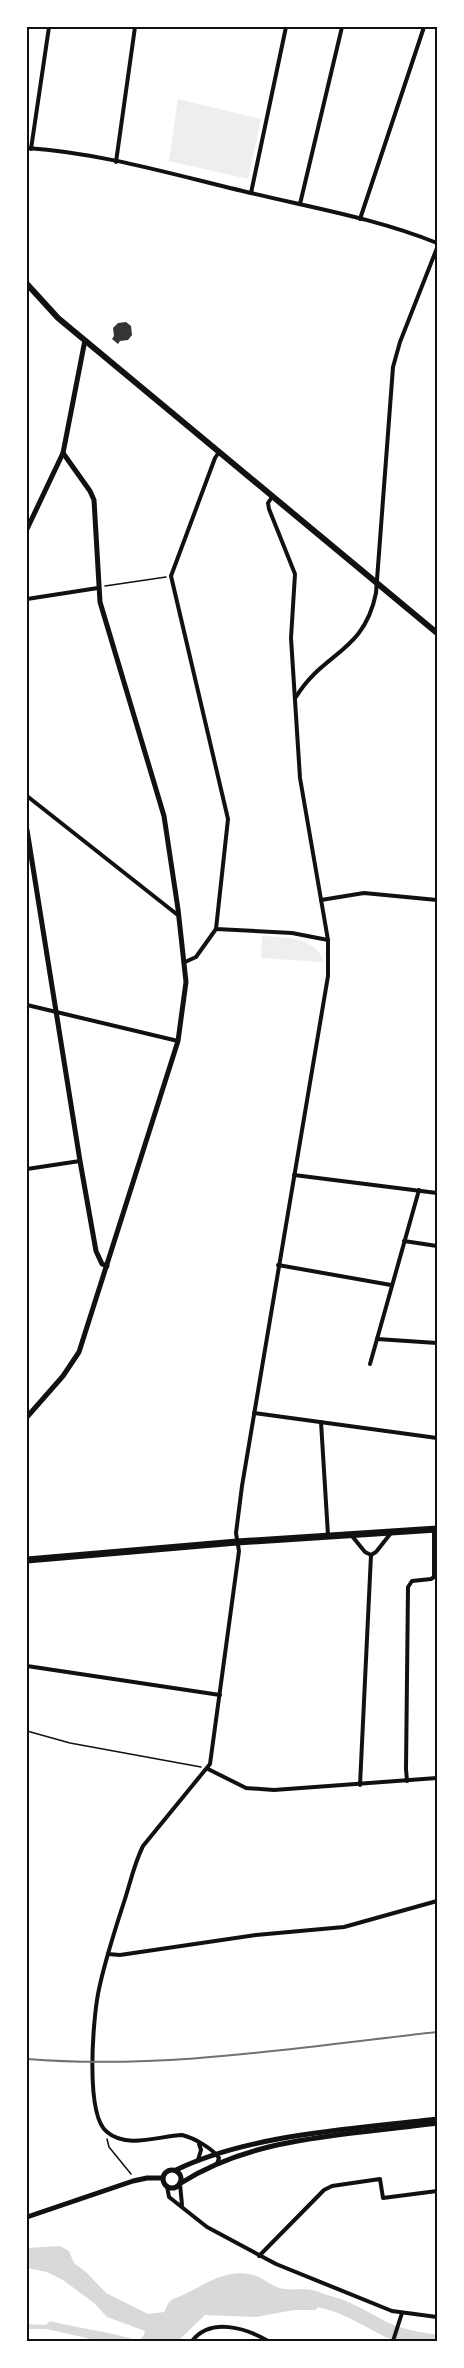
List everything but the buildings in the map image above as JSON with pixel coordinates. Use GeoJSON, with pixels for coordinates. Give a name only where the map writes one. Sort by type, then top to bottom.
{"type":"FeatureCollection","features":[{"type":"Feature","properties":{"kind":"main road"},"geometry":{"type":"LineString","coordinates":[[27,284],[55,315],[437,633]]}},
{"type":"Feature","properties":{"kind":"main road"},"geometry":{"type":"LineString","coordinates":[[27,1560],[237,1542],[435,1529]]}},
{"type":"Feature","properties":{"kind":"street"},"geometry":{"type":"LineString","coordinates":[[49,27],[29,148],[116,162],[300,204],[400,229],[437,243]]}},
{"type":"Feature","properties":{"kind":"street"},"geometry":{"type":"LineString","coordinates":[[116,162],[135,27]]}},
{"type":"Feature","properties":{"kind":"street"},"geometry":{"type":"LineString","coordinates":[[250,193],[286,27]]}},
{"type":"Feature","properties":{"kind":"street"},"geometry":{"type":"LineString","coordinates":[[300,204],[342,27]]}},
{"type":"Feature","properties":{"kind":"street"},"geometry":{"type":"LineString","coordinates":[[360,219],[424,27]]}},
{"type":"Feature","properties":{"kind":"street"},"geometry":{"type":"LineString","coordinates":[[296,698],[311,677],[355,640],[373,607],[393,367],[400,342],[437,248]]}},
{"type":"Feature","properties":{"kind":"street"},"geometry":{"type":"LineString","coordinates":[[27,529],[63,453],[85,340]]}},
{"type":"Feature","properties":{"kind":"street"},"geometry":{"type":"LineString","coordinates":[[185,962],[196,957],[216,929],[228,819],[171,576],[219,452]]}},
{"type":"Feature","properties":{"kind":"street"},"geometry":{"type":"LineString","coordinates":[[27,1417],[72,1365],[79,1352],[178,1041],[185,993],[185,962],[164,816],[102,616],[98,588],[94,501],[90,491],[63,453]]}},
{"type":"Feature","properties":{"kind":"street"},"geometry":{"type":"LineString","coordinates":[[217,2164],[219,2158],[215,2153],[190,2137],[182,2135],[140,2141],[128,2140],[108,2133],[98,2119],[95,2104],[93,2058],[98,1997],[108,1954],[137,1861],[143,1846],[208,1768],[239,1551],[237,1542],[240,1498],[328,976],[328,940],[303,797],[291,638],[295,574],[269,509],[268,503],[272,497]]}},
{"type":"Feature","properties":{"kind":"street"},"geometry":{"type":"LineString","coordinates":[[27,599],[98,588]]}},
{"type":"Feature","properties":{"kind":"street"},"geometry":{"type":"LineString","coordinates":[[27,796],[179,916]]}},
{"type":"Feature","properties":{"kind":"street"},"geometry":{"type":"LineString","coordinates":[[27,830],[80,1161],[98,1257],[102,1264],[107,1266]]}},
{"type":"Feature","properties":{"kind":"street"},"geometry":{"type":"LineString","coordinates":[[321,900],[364,892],[437,900]]}},
{"type":"Feature","properties":{"kind":"street"},"geometry":{"type":"LineString","coordinates":[[216,929],[292,933],[328,940]]}},
{"type":"Feature","properties":{"kind":"street"},"geometry":{"type":"LineString","coordinates":[[27,1005],[178,1041]]}},
{"type":"Feature","properties":{"kind":"street"},"geometry":{"type":"LineString","coordinates":[[27,1169],[80,1161]]}},
{"type":"Feature","properties":{"kind":"street"},"geometry":{"type":"LineString","coordinates":[[294,1175],[437,1193]]}},
{"type":"Feature","properties":{"kind":"street"},"geometry":{"type":"LineString","coordinates":[[370,1364],[419,1190]]}},
{"type":"Feature","properties":{"kind":"street"},"geometry":{"type":"LineString","coordinates":[[404,1241],[437,1246]]}},
{"type":"Feature","properties":{"kind":"street"},"geometry":{"type":"LineString","coordinates":[[278,1265],[391,1285]]}},
{"type":"Feature","properties":{"kind":"street"},"geometry":{"type":"LineString","coordinates":[[377,1339],[437,1343]]}},
{"type":"Feature","properties":{"kind":"street"},"geometry":{"type":"LineString","coordinates":[[254,1413],[437,1438]]}},
{"type":"Feature","properties":{"kind":"street"},"geometry":{"type":"LineString","coordinates":[[321,1422],[328,1537]]}},
{"type":"Feature","properties":{"kind":"street"},"geometry":{"type":"LineString","coordinates":[[407,1781],[408,1587],[412,1581],[431,1580],[434,1577],[435,1529]]}},
{"type":"Feature","properties":{"kind":"street"},"geometry":{"type":"LineString","coordinates":[[370,1555],[376,1552],[391,1533]]}},
{"type":"Feature","properties":{"kind":"street"},"geometry":{"type":"LineString","coordinates":[[352,1536],[370,1555]]}},
{"type":"Feature","properties":{"kind":"street"},"geometry":{"type":"LineString","coordinates":[[360,1785],[370,1555]]}},
{"type":"Feature","properties":{"kind":"street"},"geometry":{"type":"LineString","coordinates":[[27,1666],[220,1695]]}},
{"type":"Feature","properties":{"kind":"street"},"geometry":{"type":"LineString","coordinates":[[208,1768],[237,1785],[257,1789],[284,1790],[437,1778]]}},
{"type":"Feature","properties":{"kind":"street"},"geometry":{"type":"LineString","coordinates":[[108,1954],[120,1955],[256,1935],[345,1928],[437,1901]]}},
{"type":"Feature","properties":{"kind":"street"},"geometry":{"type":"LineString","coordinates":[[163,2178],[167,2171],[176,2170],[215,2153],[310,2134],[437,2121]]}},
{"type":"Feature","properties":{"kind":"street"},"geometry":{"type":"LineString","coordinates":[[167,2186],[172,2188],[217,2164],[250,2151],[437,2121]]}},
{"type":"Feature","properties":{"kind":"street"},"geometry":{"type":"LineString","coordinates":[[198,2143],[201,2150],[198,2160]]}},
{"type":"Feature","properties":{"kind":"street"},"geometry":{"type":"LineString","coordinates":[[176,2170],[181,2174],[180,2200],[182,2206]]}},
{"type":"Feature","properties":{"kind":"street"},"geometry":{"type":"LineString","coordinates":[[27,2217],[133,2181],[163,2178]]}},
{"type":"Feature","properties":{"kind":"street"},"geometry":{"type":"LineString","coordinates":[[163,2178],[169,2197],[207,2227],[259,2256],[402,2313],[437,2317]]}},
{"type":"Feature","properties":{"kind":"street"},"geometry":{"type":"LineString","coordinates":[[259,2256],[324,2190],[332,2186],[380,2179],[383,2198],[437,2191]]}},
{"type":"Feature","properties":{"kind":"street"},"geometry":{"type":"LineString","coordinates":[[393,2341],[402,2313]]}},
{"type":"Feature","properties":{"kind":"street"},"geometry":{"type":"LineString","coordinates":[[192,2341],[196,2336],[214,2326],[238,2328],[268,2341]]}},
{"type":"Feature","properties":{"kind":"path"},"geometry":{"type":"LineString","coordinates":[[98,588],[160,578]]}},
{"type":"Feature","properties":{"kind":"path"},"geometry":{"type":"LineString","coordinates":[[27,1731],[70,1743],[208,1768]]}},
{"type":"Feature","properties":{"kind":"path"},"geometry":{"type":"LineString","coordinates":[[108,2133],[109,2147],[129,2169],[133,2181]]}},
{"type":"Feature","properties":{"kind":"shaded area"},"geometry":{"type":"Polygon","coordinates":[[[178,99],[261,119],[248,179],[169,161],[178,99]]]}},
{"type":"Feature","properties":{"kind":"shaded area"},"geometry":{"type":"Polygon","coordinates":[[[262,936],[289,938],[307,943],[320,954],[324,962],[261,958],[262,936]]]}},
{"type":"Feature","properties":{"kind":"shaded area"},"geometry":{"type":"Polygon","coordinates":[[[60,2246],[69,2251],[74,2263],[106,2293],[148,2314],[164,2312],[173,2299],[231,2274],[253,2275],[279,2288],[308,2289],[325,2295],[316,2310],[294,2310],[256,2317],[205,2315],[178,2341],[139,2341],[145,2331],[107,2317],[94,2303],[63,2280],[47,2272],[27,2268],[27,2248],[60,2246]]]}},
{"type":"Feature","properties":{"kind":"shaded area"},"geometry":{"type":"Polygon","coordinates":[[[50,2321],[138,2341],[100,2341],[46,2329],[27,2329],[27,2324],[46,2325],[50,2321]]]}},
{"type":"Feature","properties":{"kind":"waterway"},"geometry":{"type":"LineString","coordinates":[[304,2300],[337,2305],[392,2332],[432,2341]]}},
{"type":"Feature","properties":{"kind":"railway"},"geometry":{"type":"LineString","coordinates":[[27,2059],[78,2062],[181,2059],[284,2050],[437,2032]]}}]}
